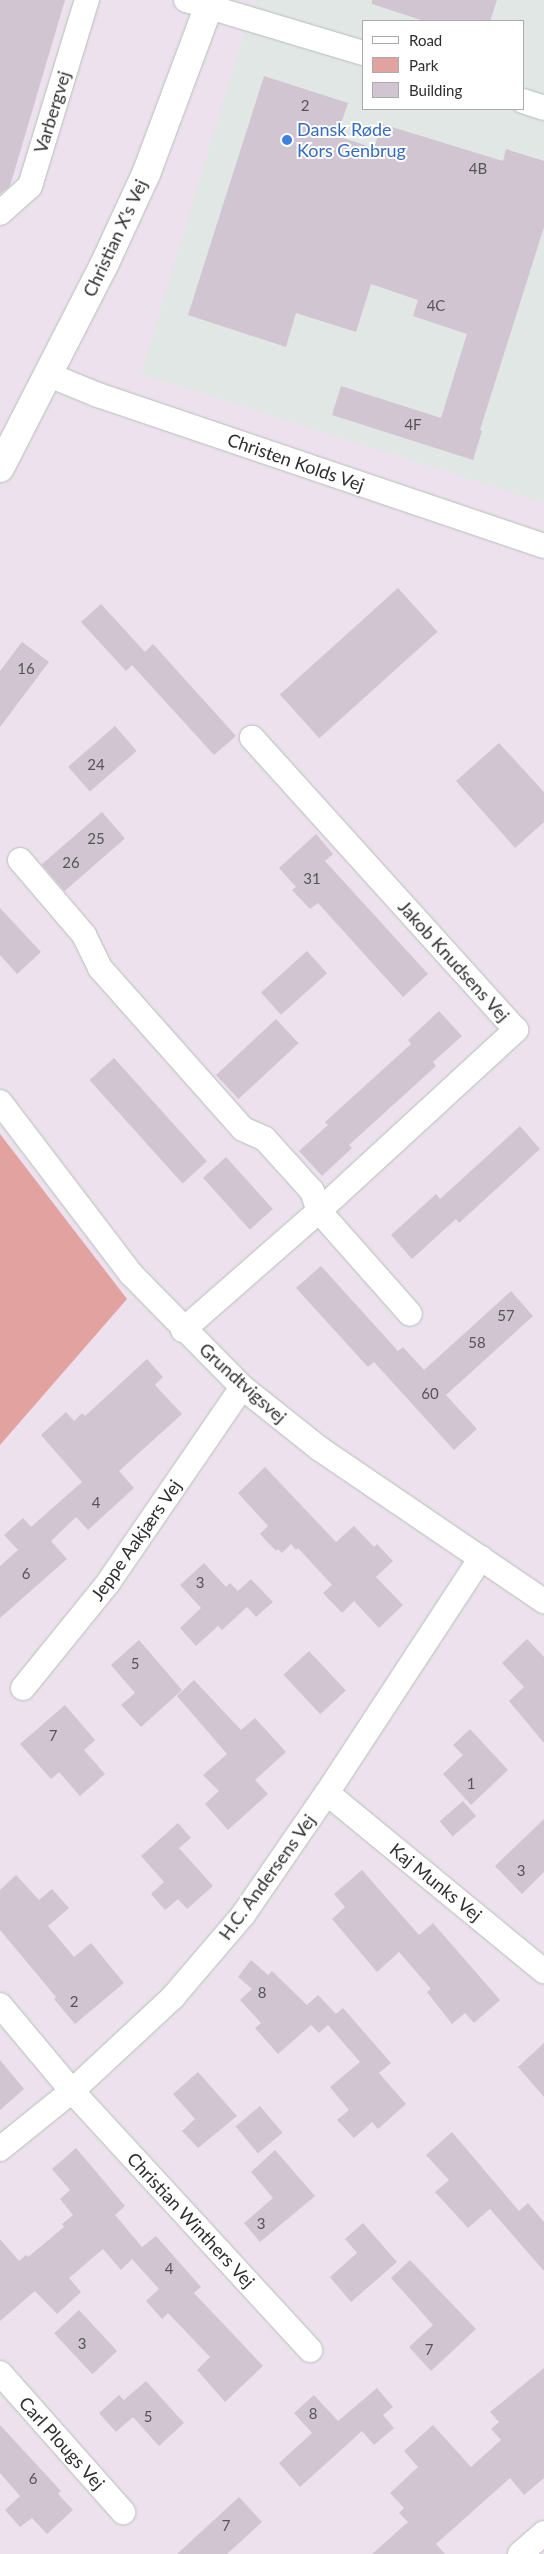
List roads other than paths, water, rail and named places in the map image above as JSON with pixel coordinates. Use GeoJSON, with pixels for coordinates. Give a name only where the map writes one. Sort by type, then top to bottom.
{"type":"FeatureCollection","features":[{"type":"Feature","properties":{"kind":"street","name":"Varbergvej"},"geometry":{"type":"LineString","coordinates":[[0,213],[30,186],[86,0]]}},
{"type":"Feature","properties":{"kind":"street"},"geometry":{"type":"LineString","coordinates":[[202,2],[362,53]]}},
{"type":"Feature","properties":{"kind":"street","name":"Christian X's Vej"},"geometry":{"type":"LineString","coordinates":[[0,468],[105,263],[146,174],[202,2]]}},
{"type":"Feature","properties":{"kind":"street"},"geometry":{"type":"LineString","coordinates":[[524,101],[544,108]]}},
{"type":"Feature","properties":{"kind":"street","name":"Christen Kolds Vej"},"geometry":{"type":"LineString","coordinates":[[49,375],[98,395],[544,546]]}},
{"type":"Feature","properties":{"kind":"street","name":"Jakob Knudsens Vej"},"geometry":{"type":"LineString","coordinates":[[183,1330],[319,1211],[516,1030],[252,738]]}},
{"type":"Feature","properties":{"kind":"street"},"geometry":{"type":"LineString","coordinates":[[20,860],[84,936],[100,968],[243,1129],[265,1139],[312,1191],[319,1211],[410,1314]]}},
{"type":"Feature","properties":{"kind":"street","name":"Grundtvigsvej"},"geometry":{"type":"LineString","coordinates":[[0,1102],[130,1274],[183,1330],[242,1387],[320,1449],[544,1601]]}},
{"type":"Feature","properties":{"kind":"street","name":"Jeppe Aakjærs Vej"},"geometry":{"type":"LineString","coordinates":[[23,1688],[108,1583],[242,1387]]}},
{"type":"Feature","properties":{"kind":"street","name":"H.C. Andersens Vej"},"geometry":{"type":"LineString","coordinates":[[0,2150],[72,2091],[173,1997],[243,1915],[327,1793],[481,1558]]}},
{"type":"Feature","properties":{"kind":"street","name":"Kaj Munks Vej"},"geometry":{"type":"LineString","coordinates":[[327,1793],[544,1970]]}},
{"type":"Feature","properties":{"kind":"street","name":"Christian Winthers Vej"},"geometry":{"type":"LineString","coordinates":[[0,2005],[72,2091],[310,2350]]}},
{"type":"Feature","properties":{"kind":"street","name":"Carl Plougs Vej"},"geometry":{"type":"LineString","coordinates":[[0,2373],[123,2512]]}},
{"type":"Feature","properties":{"kind":"street"},"geometry":{"type":"LineString","coordinates":[[520,2554],[544,2533]]}},
{"type":"Feature","properties":{"kind":"place","name":"Dansk Røde Kors Genbrug"},"geometry":{"type":"Point","coordinates":[287,140]}}]}
